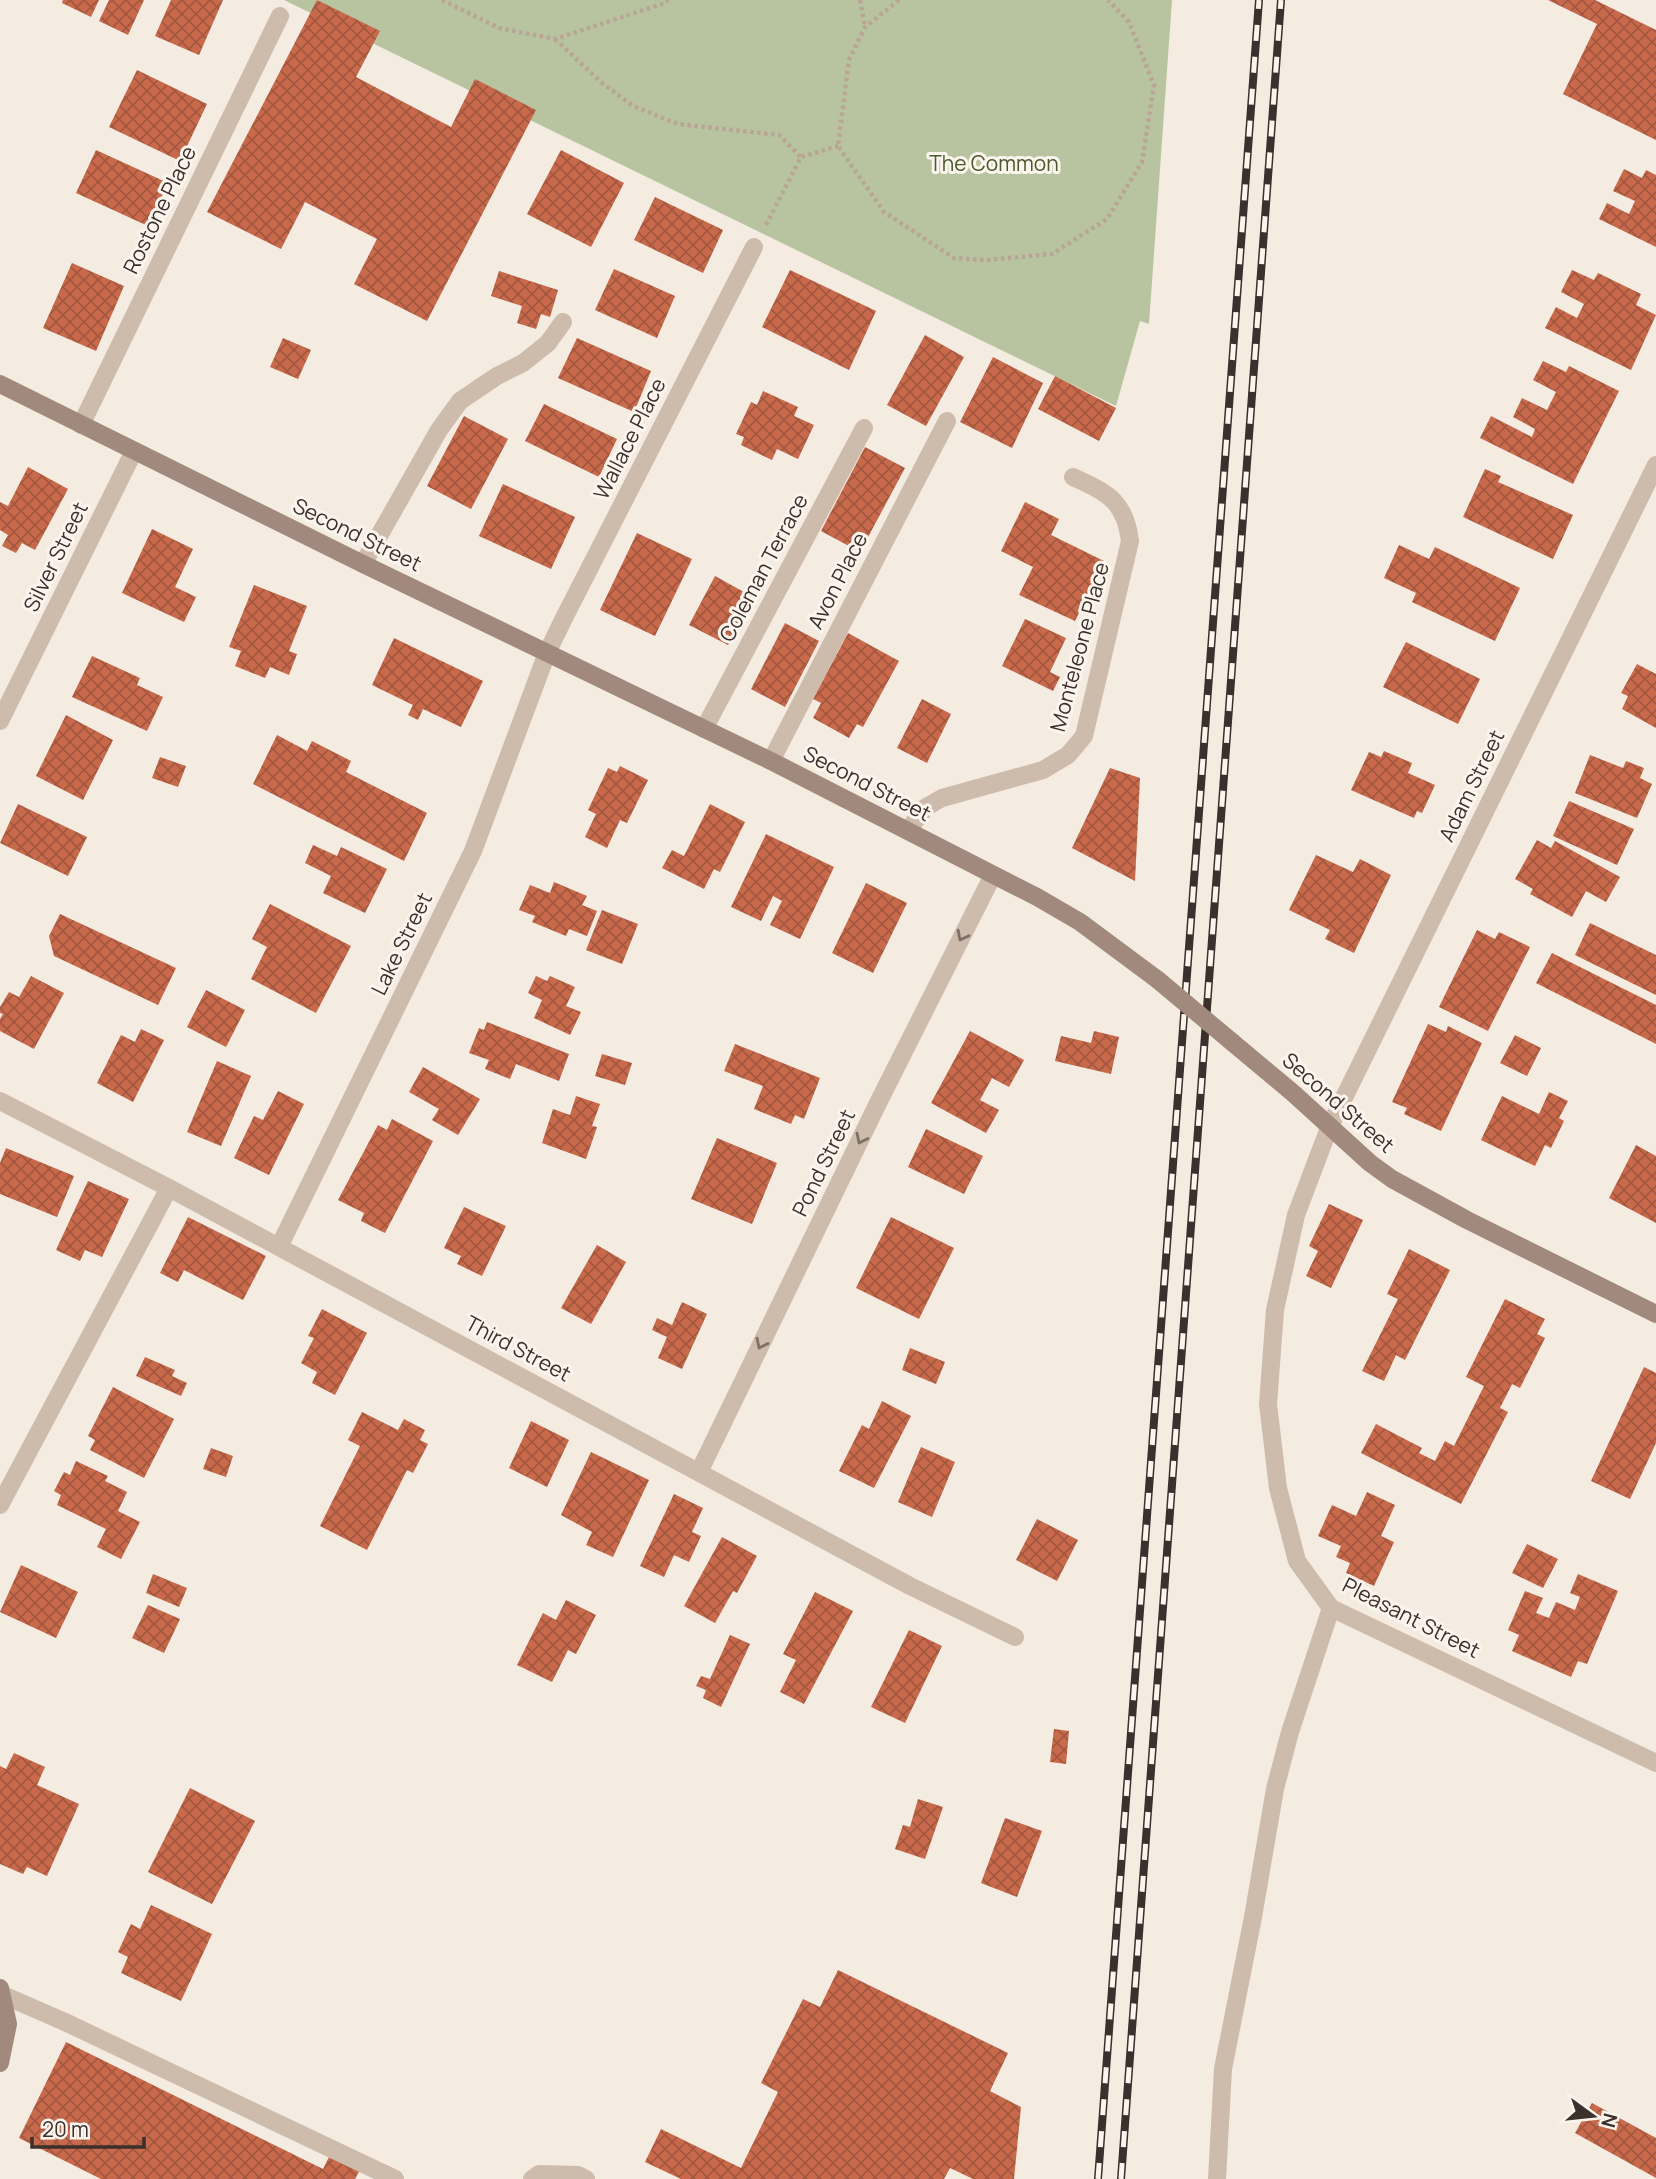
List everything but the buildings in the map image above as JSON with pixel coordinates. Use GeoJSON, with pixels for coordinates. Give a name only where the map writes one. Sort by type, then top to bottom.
{"type":"FeatureCollection","features":[{"type":"Feature","properties":{"kind":"street","name":"Rostone Place"},"geometry":{"type":"LineString","coordinates":[[81,425],[281,16]]}},
{"type":"Feature","properties":{"kind":"street","name":"Wallace Place"},"geometry":{"type":"LineString","coordinates":[[547,653],[754,247]]}},
{"type":"Feature","properties":{"kind":"street"},"geometry":{"type":"LineString","coordinates":[[363,564],[439,430],[460,401],[497,376],[523,363],[548,343],[563,322]]}},
{"type":"Feature","properties":{"kind":"street","name":"Second Street"},"geometry":{"type":"LineString","coordinates":[[0,384],[363,564],[771,761],[1037,897],[1080,922],[1158,980],[1392,1179],[1467,1220],[1656,1314]]}},
{"type":"Feature","properties":{"kind":"street","name":"Avon Place"},"geometry":{"type":"LineString","coordinates":[[771,761],[947,421]]}},
{"type":"Feature","properties":{"kind":"street","name":"Coleman Terrace"},"geometry":{"type":"LineString","coordinates":[[704,729],[864,428]]}},
{"type":"Feature","properties":{"kind":"street","name":"Silver Street"},"geometry":{"type":"LineString","coordinates":[[0,721],[134,451]]}},
{"type":"Feature","properties":{"kind":"street","name":"Adam Street"},"geometry":{"type":"LineString","coordinates":[[1329,1128],[1656,465]]}},
{"type":"Feature","properties":{"kind":"street","name":"Monteleone Place"},"geometry":{"type":"LineString","coordinates":[[908,830],[926,807],[942,798],[1042,770],[1068,755],[1084,736],[1130,541],[1124,516],[1117,503],[1108,494],[1073,477]]}},
{"type":"Feature","properties":{"kind":"street","name":"Lake Street"},"geometry":{"type":"LineString","coordinates":[[279,1247],[473,851],[547,653]]}},
{"type":"Feature","properties":{"kind":"street","name":"Pond Street"},"geometry":{"type":"LineString","coordinates":[[699,1472],[873,1113],[993,875]]}},
{"type":"Feature","properties":{"kind":"street","name":"Third Street"},"geometry":{"type":"LineString","coordinates":[[0,1101],[169,1188],[910,1586],[1014,1637]]}},
{"type":"Feature","properties":{"kind":"street","name":"Pleasant Street"},"geometry":{"type":"LineString","coordinates":[[1329,1128],[1296,1215],[1275,1310],[1268,1404],[1278,1488],[1297,1561],[1331,1608],[1656,1763]]}},
{"type":"Feature","properties":{"kind":"street"},"geometry":{"type":"LineString","coordinates":[[0,1505],[169,1188]]}},
{"type":"Feature","properties":{"kind":"street"},"geometry":{"type":"LineString","coordinates":[[1217,2179],[1223,2068],[1275,1789],[1290,1732],[1331,1608]]}},
{"type":"Feature","properties":{"kind":"street"},"geometry":{"type":"LineString","coordinates":[[0,2063],[8,2024],[2,1991]]}},
{"type":"Feature","properties":{"kind":"street"},"geometry":{"type":"LineString","coordinates":[[2,1991],[395,2179]]}},
{"type":"Feature","properties":{"kind":"street"},"geometry":{"type":"LineString","coordinates":[[532,2179],[539,2174],[578,2175],[586,2179]]}},
{"type":"Feature","properties":{"kind":"path"},"geometry":{"type":"LineString","coordinates":[[442,0],[499,28],[555,39],[665,4],[668,0]]}},
{"type":"Feature","properties":{"kind":"path"},"geometry":{"type":"LineString","coordinates":[[860,0],[865,27]]}},
{"type":"Feature","properties":{"kind":"path"},"geometry":{"type":"LineString","coordinates":[[899,0],[865,27],[849,60],[838,146],[884,212],[954,258],[987,260],[1052,254],[1107,219],[1142,162],[1154,85],[1129,22],[1108,0]]}},
{"type":"Feature","properties":{"kind":"path"},"geometry":{"type":"LineString","coordinates":[[555,39],[601,83],[633,106],[678,124],[779,135],[801,157]]}},
{"type":"Feature","properties":{"kind":"path"},"geometry":{"type":"LineString","coordinates":[[754,247],[801,157],[838,146]]}},
{"type":"Feature","properties":{"kind":"green space","name":"The Common"},"geometry":{"type":"Polygon","coordinates":[[[284,0],[1172,0],[1149,324],[1140,321],[1116,406],[284,0]]]}},
{"type":"Feature","properties":{"kind":"railway"},"geometry":{"type":"LineString","coordinates":[[1098,2179],[1259,0]]}},
{"type":"Feature","properties":{"kind":"railway"},"geometry":{"type":"LineString","coordinates":[[1121,2179],[1281,0]]}}]}
